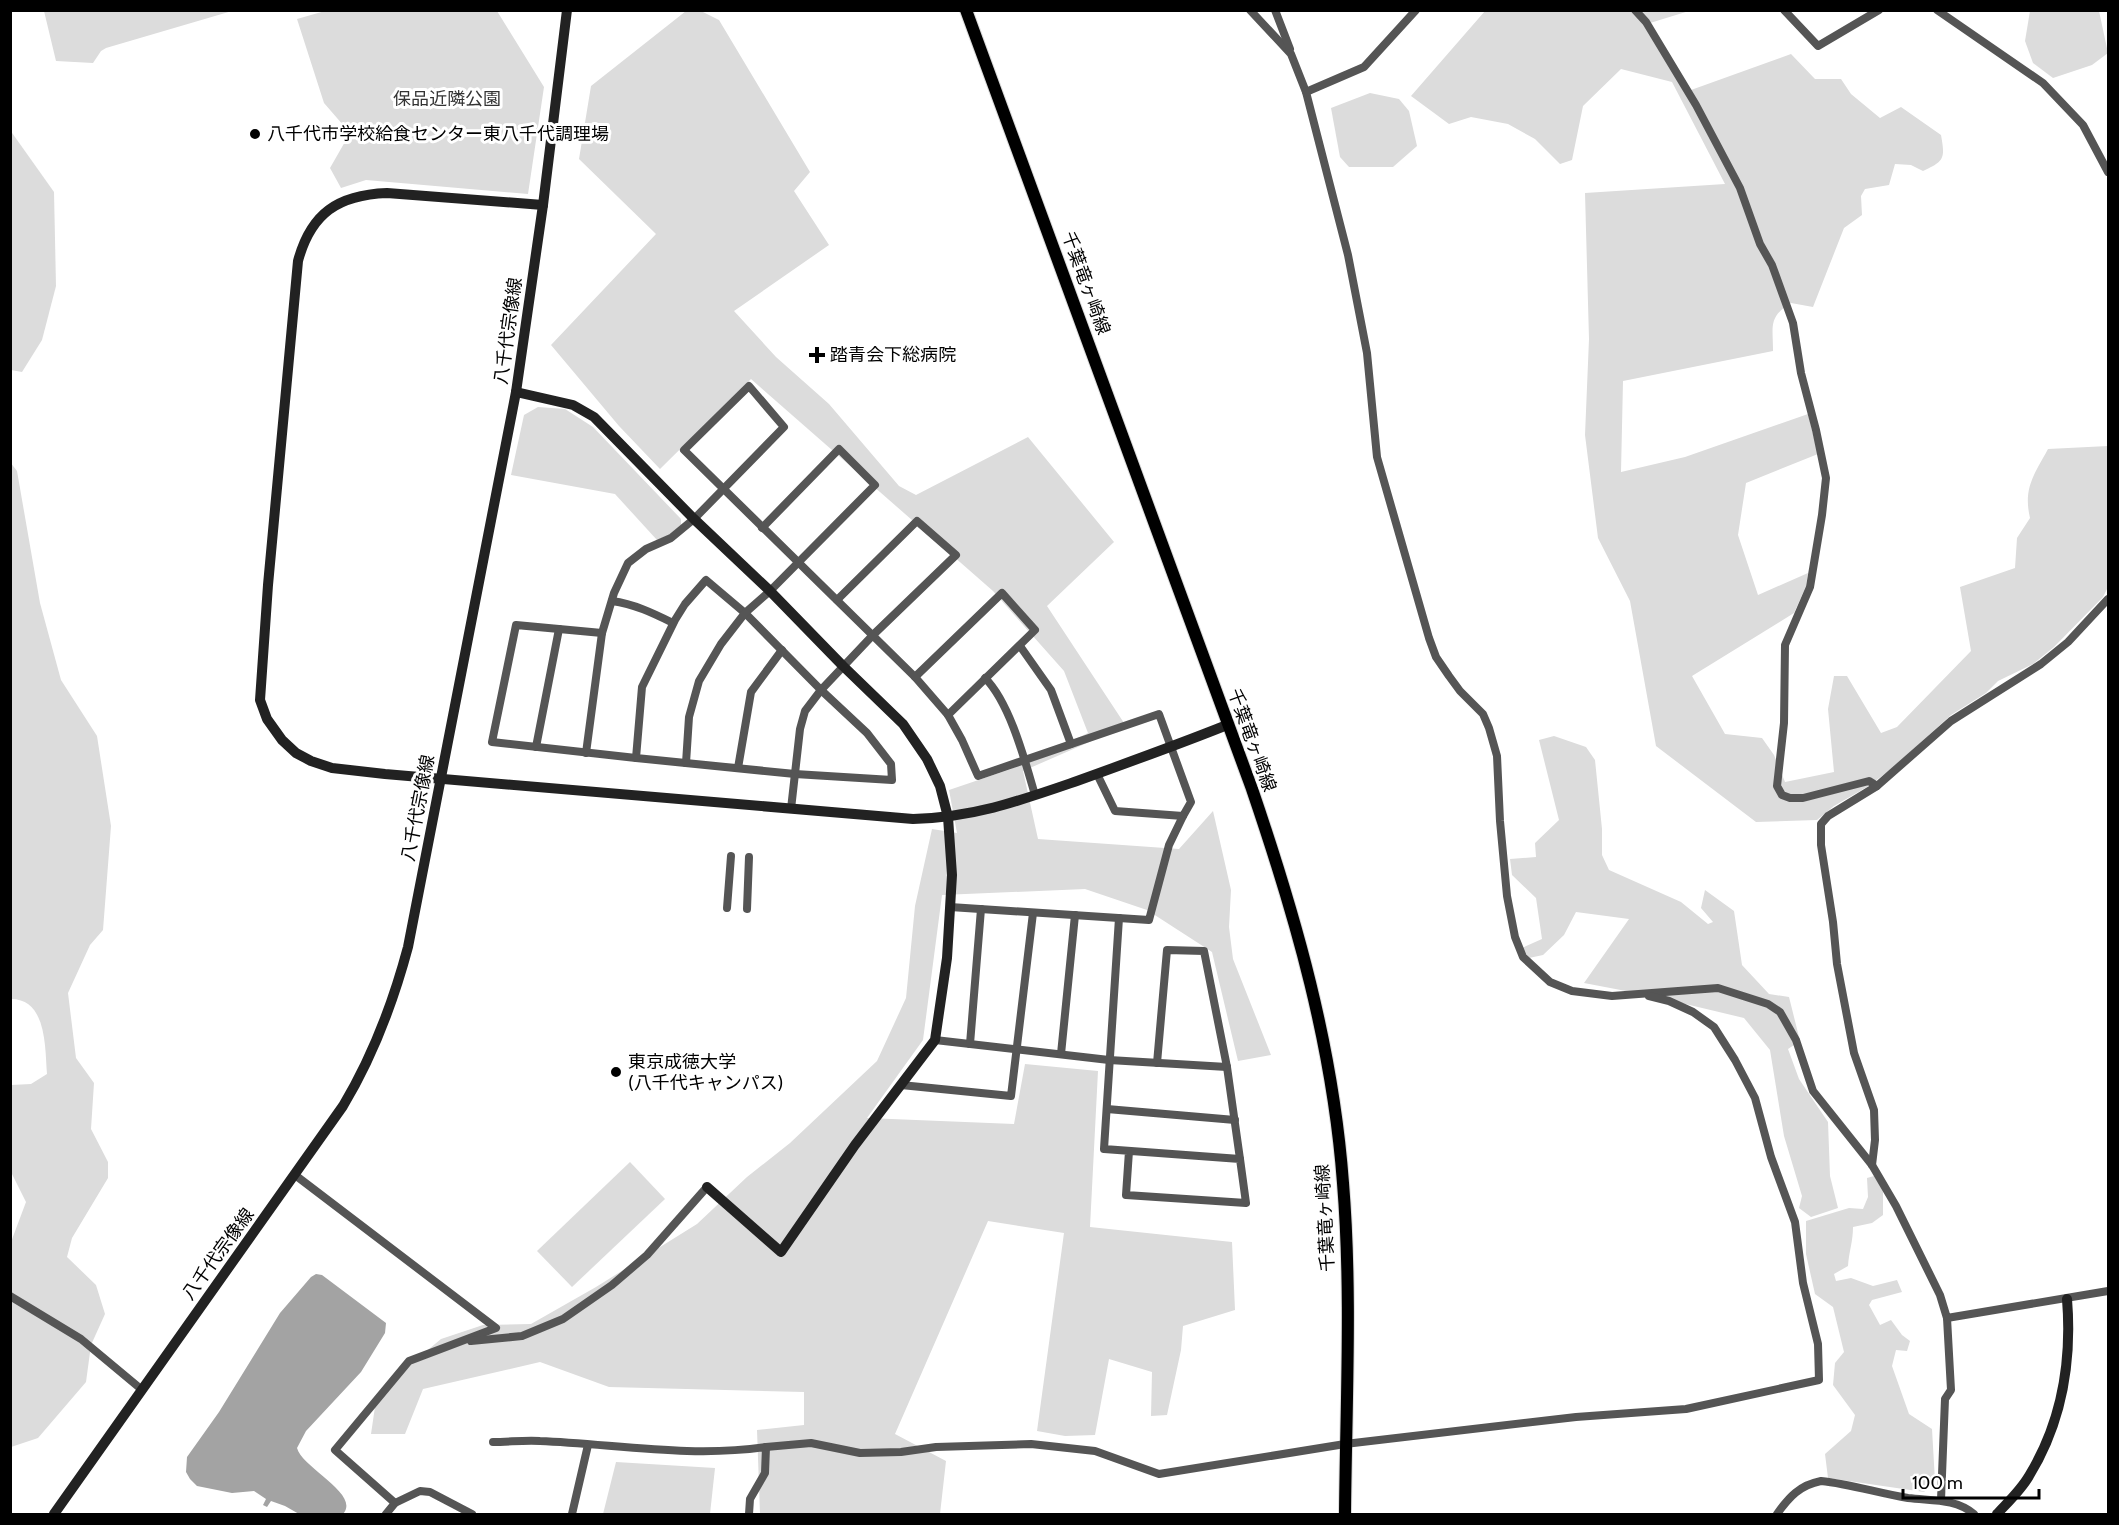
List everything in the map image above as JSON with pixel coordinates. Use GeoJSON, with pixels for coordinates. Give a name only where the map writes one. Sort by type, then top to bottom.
{"type":"FeatureCollection","features":[{"type":"Feature","properties":{"kind":"main road","name":"千葉竜ヶ崎線"},"geometry":{"type":"LineString","coordinates":[[966,10],[1274,854],[1316,1003],[1330,1078],[1342,1170],[1347,1237],[1345,1515]]}},
{"type":"Feature","properties":{"kind":"street","name":"八千代宗像線"},"geometry":{"type":"LineString","coordinates":[[54,1515],[141,1389],[295,1175],[357,1083],[389,1011],[408,947],[516,392],[543,205],[567,10]]}},
{"type":"Feature","properties":{"kind":"street"},"geometry":{"type":"LineString","coordinates":[[1250,10],[1291,54]]}},
{"type":"Feature","properties":{"kind":"street"},"geometry":{"type":"LineString","coordinates":[[1275,10],[1306,92],[1348,255],[1367,352],[1377,457],[1429,638],[1436,657],[1460,691],[1483,714],[1490,728],[1497,756],[1507,896],[1515,938],[1523,957],[1550,982],[1572,991],[1612,996],[1718,988],[1768,1004],[1780,1012],[1796,1040],[1813,1091],[1872,1165],[1922,1255],[1940,1295],[1947,1318],[1951,1390],[1945,1398],[1941,1500]]}},
{"type":"Feature","properties":{"kind":"street"},"geometry":{"type":"LineString","coordinates":[[1306,92],[1364,67],[1416,10]]}},
{"type":"Feature","properties":{"kind":"street"},"geometry":{"type":"LineString","coordinates":[[1635,10],[1646,22],[1696,105],[1740,188],[1760,244],[1772,265],[1793,324],[1801,373],[1826,478],[1824,505],[1810,587],[1785,645],[1784,723],[1777,786],[1782,795],[1797,798],[1869,782],[1877,786]]}},
{"type":"Feature","properties":{"kind":"street"},"geometry":{"type":"LineString","coordinates":[[1784,10],[1818,46],[1879,10]]}},
{"type":"Feature","properties":{"kind":"street"},"geometry":{"type":"LineString","coordinates":[[1937,10],[2043,83],[2083,125],[2109,172]]}},
{"type":"Feature","properties":{"kind":"street"},"geometry":{"type":"LineString","coordinates":[[543,205],[387,193],[355,196],[330,209],[320,218],[303,242],[298,261],[267,585],[260,700],[267,719],[282,740],[296,753],[332,768],[913,819],[948,817],[999,807],[1097,774],[1227,725]]}},
{"type":"Feature","properties":{"kind":"street"},"geometry":{"type":"LineString","coordinates":[[586,753],[602,633],[628,563],[646,549],[671,538],[694,519],[722,489],[784,427],[749,386],[684,450],[722,489],[915,677],[948,715],[978,776],[1159,714],[1191,802],[1169,845],[1149,920],[950,907]]}},
{"type":"Feature","properties":{"kind":"street"},"geometry":{"type":"LineString","coordinates":[[462,1342],[522,1336],[563,1319],[612,1285],[647,1255],[707,1187],[781,1252],[855,1145],[935,1040],[947,958],[952,875],[948,817],[940,786],[927,759],[903,724],[770,591],[694,519],[594,417],[573,405],[516,392]]}},
{"type":"Feature","properties":{"kind":"street"},"geometry":{"type":"LineString","coordinates":[[686,763],[688,717],[699,681],[721,644],[745,613],[770,591],[875,485],[839,449],[762,528]]}},
{"type":"Feature","properties":{"kind":"street"},"geometry":{"type":"LineString","coordinates":[[790,809],[800,729],[805,711],[821,690],[873,635],[956,555],[917,521],[837,600]]}},
{"type":"Feature","properties":{"kind":"street"},"geometry":{"type":"LineString","coordinates":[[602,633],[516,625],[492,742],[586,753],[795,774],[891,780],[891,764],[867,733],[745,613],[706,580],[685,604],[673,623],[642,687],[636,758]]}},
{"type":"Feature","properties":{"kind":"street"},"geometry":{"type":"LineString","coordinates":[[915,677],[1002,593],[1035,630],[948,715]]}},
{"type":"Feature","properties":{"kind":"street"},"geometry":{"type":"LineString","coordinates":[[1872,1165],[1875,1140],[1874,1110],[1854,1053],[1840,981],[1820,832],[1821,824],[1828,816],[1877,786],[1952,721],[2041,664],[2068,642],[2109,599]]}},
{"type":"Feature","properties":{"kind":"street"},"geometry":{"type":"LineString","coordinates":[[612,601],[628,603],[673,623]]}},
{"type":"Feature","properties":{"kind":"street"},"geometry":{"type":"LineString","coordinates":[[536,747],[559,629]]}},
{"type":"Feature","properties":{"kind":"street"},"geometry":{"type":"LineString","coordinates":[[1020,646],[1052,690],[1071,744]]}},
{"type":"Feature","properties":{"kind":"street"},"geometry":{"type":"LineString","coordinates":[[738,768],[751,692],[782,650]]}},
{"type":"Feature","properties":{"kind":"street"},"geometry":{"type":"LineString","coordinates":[[985,678],[997,690],[1035,795]]}},
{"type":"Feature","properties":{"kind":"street"},"geometry":{"type":"LineString","coordinates":[[1097,774],[1115,811],[1183,816]]}},
{"type":"Feature","properties":{"kind":"street"},"geometry":{"type":"LineString","coordinates":[[727,908],[731,856]]}},
{"type":"Feature","properties":{"kind":"street"},"geometry":{"type":"LineString","coordinates":[[747,909],[749,857]]}},
{"type":"Feature","properties":{"kind":"street"},"geometry":{"type":"LineString","coordinates":[[970,1044],[981,909]]}},
{"type":"Feature","properties":{"kind":"street"},"geometry":{"type":"LineString","coordinates":[[901,1085],[1011,1096],[1033,913]]}},
{"type":"Feature","properties":{"kind":"street"},"geometry":{"type":"LineString","coordinates":[[1061,1054],[1074,915]]}},
{"type":"Feature","properties":{"kind":"street"},"geometry":{"type":"LineString","coordinates":[[1119,918],[1104,1149],[1240,1159]]}},
{"type":"Feature","properties":{"kind":"street"},"geometry":{"type":"LineString","coordinates":[[1129,1151],[1126,1195],[1246,1203],[1227,1066],[1204,951],[1167,950],[1157,1062]]}},
{"type":"Feature","properties":{"kind":"street"},"geometry":{"type":"LineString","coordinates":[[493,1442],[539,1440],[689,1451],[732,1451],[811,1443],[860,1454],[936,1447],[1030,1444],[1095,1451],[1159,1474],[1345,1444],[1576,1417],[1686,1409],[1819,1380],[1818,1344],[1803,1283],[1796,1221],[1771,1157],[1755,1098],[1735,1059],[1714,1027],[1693,1012],[1670,1001],[1639,994]]}},
{"type":"Feature","properties":{"kind":"street"},"geometry":{"type":"LineString","coordinates":[[935,1040],[1109,1060],[1227,1066]]}},
{"type":"Feature","properties":{"kind":"street"},"geometry":{"type":"LineString","coordinates":[[1107,1109],[1235,1120]]}},
{"type":"Feature","properties":{"kind":"street"},"geometry":{"type":"LineString","coordinates":[[295,1175],[496,1328],[409,1361],[335,1450],[395,1503]]}},
{"type":"Feature","properties":{"kind":"street"},"geometry":{"type":"LineString","coordinates":[[1947,1318],[2109,1291]]}},
{"type":"Feature","properties":{"kind":"street"},"geometry":{"type":"LineString","coordinates":[[10,1296],[81,1339],[141,1389]]}},
{"type":"Feature","properties":{"kind":"street"},"geometry":{"type":"LineString","coordinates":[[1997,1515],[2028,1478],[2045,1447],[2060,1406],[2067,1346],[2067,1299]]}},
{"type":"Feature","properties":{"kind":"street"},"geometry":{"type":"LineString","coordinates":[[572,1515],[588,1445]]}},
{"type":"Feature","properties":{"kind":"street"},"geometry":{"type":"LineString","coordinates":[[749,1515],[750,1499],[765,1473],[766,1447]]}},
{"type":"Feature","properties":{"kind":"street"},"geometry":{"type":"LineString","coordinates":[[1777,1515],[1796,1491],[1809,1483],[1821,1481],[1908,1498],[1941,1500],[1960,1506],[1974,1515]]}},
{"type":"Feature","properties":{"kind":"street"},"geometry":{"type":"LineString","coordinates":[[386,1515],[395,1503],[420,1491],[430,1492],[472,1515]]}},
{"type":"Feature","properties":{"kind":"green space"},"geometry":{"type":"Polygon","coordinates":[[[44,10],[232,11],[106,48],[101,51],[93,63],[56,61],[44,10]]]}},
{"type":"Feature","properties":{"kind":"green space","name":"保品近隣公園"},"geometry":{"type":"Polygon","coordinates":[[[325,11],[497,11],[544,87],[528,194],[366,180],[341,188],[330,168],[350,133],[324,103],[297,19],[325,11]]]}},
{"type":"Feature","properties":{"kind":"green space"},"geometry":{"type":"Polygon","coordinates":[[[686,11],[701,11],[719,20],[810,172],[794,191],[829,245],[734,311],[776,357],[829,404],[899,486],[916,495],[1028,437],[1114,542],[1047,606],[1126,726],[1023,771],[1038,839],[1179,849],[1213,811],[1231,890],[1229,927],[1233,959],[1271,1055],[1238,1061],[1212,952],[1147,910],[1085,889],[942,895],[923,1040],[867,1118],[1014,1124],[1025,1064],[1098,1071],[1090,1227],[1232,1242],[1235,1310],[1183,1326],[1181,1350],[1167,1415],[1151,1416],[1152,1372],[1109,1359],[1095,1435],[1065,1436],[1037,1431],[1064,1233],[988,1221],[895,1434],[946,1461],[940,1514],[760,1514],[757,1430],[804,1425],[804,1392],[609,1387],[540,1362],[423,1389],[405,1434],[371,1434],[376,1400],[400,1373],[441,1339],[483,1325],[531,1324],[596,1287],[697,1224],[747,1177],[790,1143],[877,1061],[906,998],[915,906],[932,829],[957,833],[949,790],[1011,769],[1088,733],[1064,671],[993,591],[751,379],[660,469],[619,426],[551,345],[656,234],[579,159],[591,86],[686,11]]]}},
{"type":"Feature","properties":{"kind":"green space"},"geometry":{"type":"Polygon","coordinates":[[[1485,11],[1689,11],[1650,23],[1691,90],[1791,54],[1815,79],[1841,79],[1851,94],[1880,118],[1901,107],[1941,135],[1943,154],[1936,164],[1923,171],[1911,165],[1895,164],[1889,185],[1865,189],[1861,196],[1862,215],[1844,228],[1813,307],[1791,303],[1775,318],[1773,351],[1623,381],[1621,472],[1685,457],[1808,414],[1818,454],[1746,483],[1738,535],[1758,595],[1808,573],[1806,586],[1794,613],[1692,676],[1725,734],[1762,738],[1774,755],[1785,782],[1834,772],[1828,709],[1834,676],[1847,676],[1881,733],[1897,727],[1971,651],[1960,587],[2015,568],[2017,538],[2030,518],[2028,498],[2031,482],[2048,449],[2108,446],[2108,587],[2103,597],[2054,647],[2033,664],[1998,681],[1986,693],[1951,715],[1890,770],[1867,787],[1834,806],[1817,820],[1756,822],[1656,746],[1630,601],[1598,538],[1585,435],[1589,339],[1585,193],[1725,184],[1672,82],[1621,69],[1583,106],[1572,160],[1560,164],[1535,139],[1508,124],[1471,117],[1449,124],[1411,96],[1485,11]]]}},
{"type":"Feature","properties":{"kind":"green space"},"geometry":{"type":"Polygon","coordinates":[[[2030,11],[2099,11],[2108,53],[2092,65],[2053,78],[2033,63],[2025,41],[2030,11]]]}},
{"type":"Feature","properties":{"kind":"green space"},"geometry":{"type":"Polygon","coordinates":[[[1370,93],[1399,99],[1409,111],[1417,146],[1393,167],[1349,167],[1340,157],[1331,108],[1370,93]]]}},
{"type":"Feature","properties":{"kind":"green space"},"geometry":{"type":"Polygon","coordinates":[[[10,130],[54,192],[56,286],[42,340],[22,372],[11,370],[10,130]]]}},
{"type":"Feature","properties":{"kind":"green space"},"geometry":{"type":"Polygon","coordinates":[[[538,407],[565,409],[593,427],[681,519],[681,525],[669,535],[657,540],[615,494],[511,475],[524,415],[538,407]]]}},
{"type":"Feature","properties":{"kind":"green space"},"geometry":{"type":"Polygon","coordinates":[[[10,462],[17,471],[40,603],[61,680],[97,736],[111,826],[103,930],[90,945],[68,993],[76,1058],[94,1083],[91,1129],[108,1162],[108,1178],[72,1238],[67,1257],[96,1285],[105,1314],[91,1345],[86,1382],[38,1438],[11,1447],[11,1242],[26,1202],[11,1172],[11,1085],[31,1084],[47,1074],[44,1039],[38,1016],[32,1007],[23,1001],[11,999],[10,462]]]}},
{"type":"Feature","properties":{"kind":"green space"},"geometry":{"type":"Polygon","coordinates":[[[1554,736],[1586,747],[1595,760],[1602,829],[1602,855],[1609,870],[1681,902],[1708,924],[1713,922],[1701,908],[1705,890],[1734,911],[1742,965],[1769,994],[1789,997],[1800,1041],[1788,1049],[1799,1079],[1828,1122],[1830,1176],[1838,1208],[1811,1217],[1799,1208],[1802,1196],[1784,1136],[1770,1050],[1744,1018],[1652,996],[1584,983],[1629,919],[1576,912],[1564,935],[1543,955],[1529,958],[1522,948],[1542,939],[1536,898],[1512,875],[1510,859],[1536,857],[1535,843],[1559,820],[1539,740],[1554,736]]]}},
{"type":"Feature","properties":{"kind":"green space"},"geometry":{"type":"Polygon","coordinates":[[[630,1162],[665,1199],[572,1287],[537,1251],[630,1162]]]}},
{"type":"Feature","properties":{"kind":"green space"},"geometry":{"type":"Polygon","coordinates":[[[1874,1176],[1883,1190],[1883,1215],[1872,1223],[1853,1227],[1848,1266],[1834,1274],[1836,1281],[1851,1278],[1873,1286],[1897,1280],[1902,1292],[1872,1300],[1869,1305],[1880,1325],[1891,1320],[1902,1335],[1910,1341],[1907,1351],[1896,1350],[1892,1366],[1909,1414],[1932,1429],[1935,1481],[1924,1492],[1828,1478],[1825,1454],[1851,1431],[1855,1415],[1833,1385],[1835,1363],[1844,1352],[1833,1307],[1815,1294],[1806,1254],[1806,1221],[1849,1208],[1863,1209],[1868,1197],[1867,1178],[1874,1176]]]}},
{"type":"Feature","properties":{"kind":"green space"},"geometry":{"type":"Polygon","coordinates":[[[616,1462],[715,1468],[710,1514],[603,1514],[616,1462]]]}},
{"type":"Feature","properties":{"kind":"shaded area"},"geometry":{"type":"Polygon","coordinates":[[[316,1274],[322,1275],[386,1323],[385,1333],[361,1372],[306,1431],[297,1448],[301,1456],[344,1498],[346,1506],[343,1514],[299,1514],[271,1501],[267,1507],[263,1505],[266,1499],[254,1491],[232,1493],[197,1486],[186,1472],[187,1457],[219,1412],[280,1313],[316,1274]]]}},
{"type":"Feature","properties":{"kind":"place","name":"八千代市学校給食センター東八千代調理場"},"geometry":{"type":"Point","coordinates":[255,134]}},
{"type":"Feature","properties":{"kind":"place","name":"踏青会下総病院"},"geometry":{"type":"Point","coordinates":[817,355]}},
{"type":"Feature","properties":{"kind":"place","name":"東京成徳大学 (八千代キャンパス)"},"geometry":{"type":"Point","coordinates":[616,1072]}}]}
